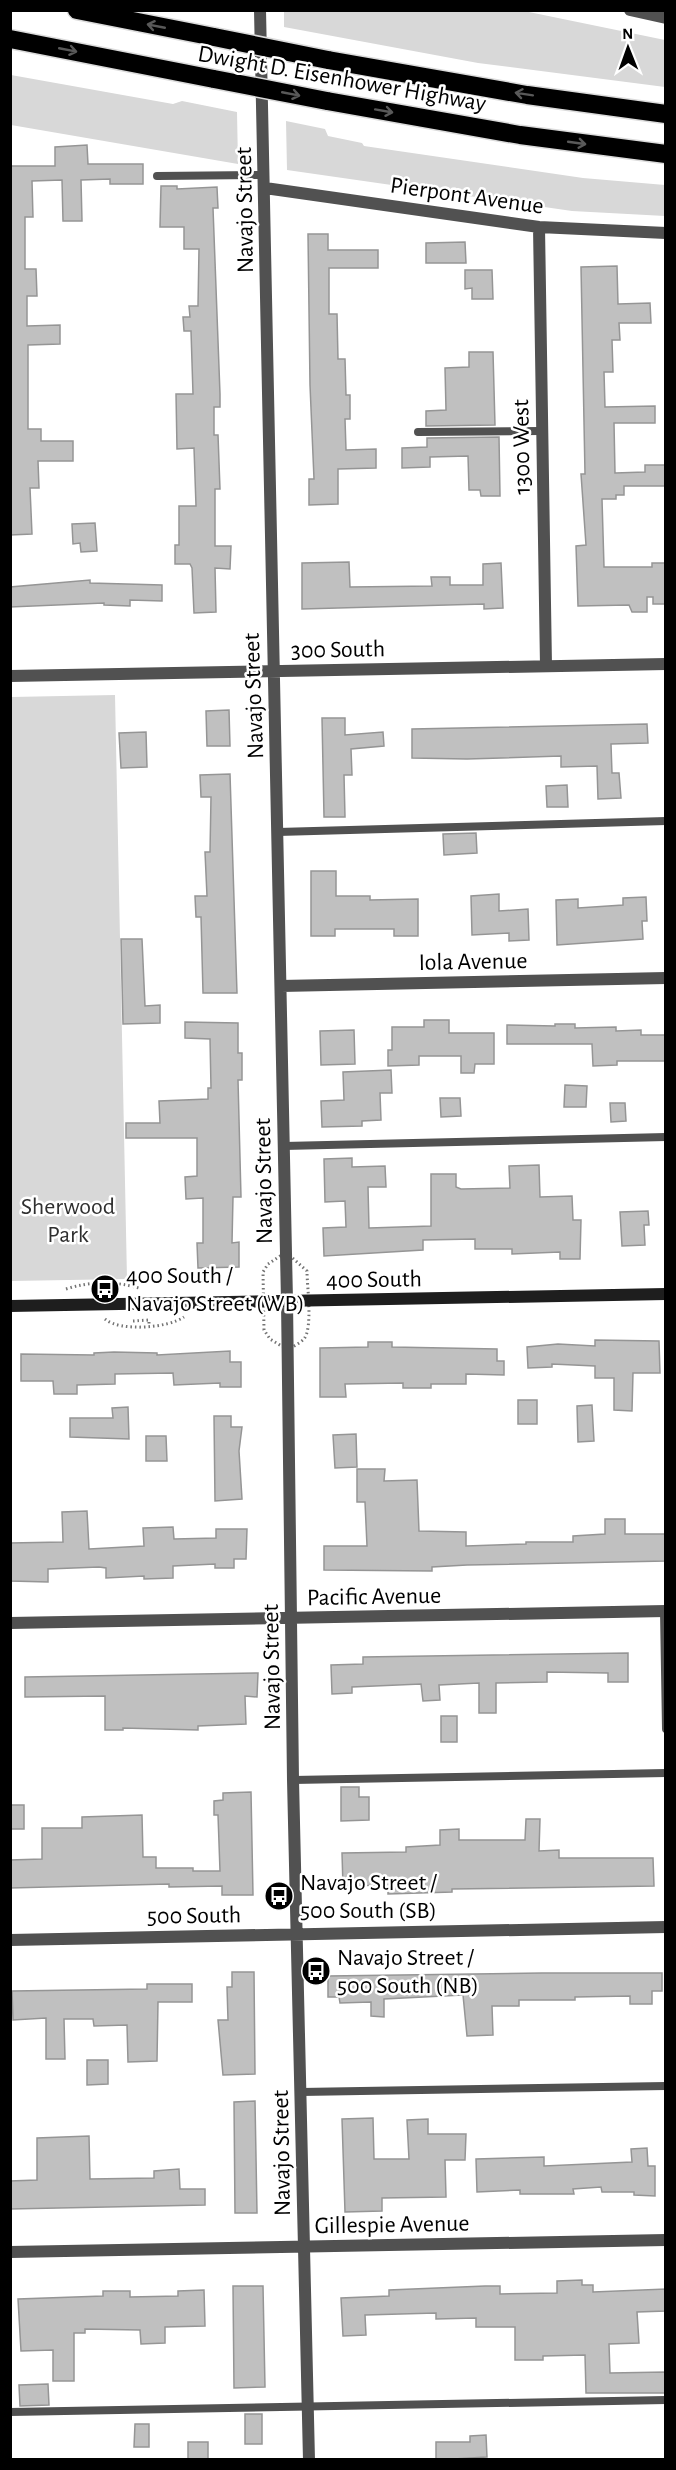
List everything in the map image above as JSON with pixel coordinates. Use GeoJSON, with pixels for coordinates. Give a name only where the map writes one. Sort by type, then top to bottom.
{"type":"FeatureCollection","features":[{"type":"Feature","properties":{"kind":"highway","name":"Dwight D. Eisenhower Highway"},"geometry":{"type":"LineString","coordinates":[[76,10],[328,60],[527,95],[666,114]]}},
{"type":"Feature","properties":{"kind":"highway","name":"Dwight D. Eisenhower Highway"},"geometry":{"type":"LineString","coordinates":[[10,39],[327,101],[520,135],[666,154]]}},
{"type":"Feature","properties":{"kind":"main road","name":"400 South"},"geometry":{"type":"LineString","coordinates":[[10,1306],[666,1294]]}},
{"type":"Feature","properties":{"kind":"street","name":"Navajo Street"},"geometry":{"type":"LineString","coordinates":[[260,10],[287,1301],[293,1780],[309,2460]]}},
{"type":"Feature","properties":{"kind":"street"},"geometry":{"type":"LineString","coordinates":[[630,10],[666,18]]}},
{"type":"Feature","properties":{"kind":"street","name":"Pierpont Avenue"},"geometry":{"type":"LineString","coordinates":[[265,188],[539,227],[666,233]]}},
{"type":"Feature","properties":{"kind":"street","name":"1300 West"},"geometry":{"type":"LineString","coordinates":[[539,227],[546,666]]}},
{"type":"Feature","properties":{"kind":"street","name":"300 South"},"geometry":{"type":"LineString","coordinates":[[10,676],[666,664]]}},
{"type":"Feature","properties":{"kind":"street","name":"Iola Avenue"},"geometry":{"type":"LineString","coordinates":[[280,986],[666,978]]}},
{"type":"Feature","properties":{"kind":"street","name":"Pacific Avenue"},"geometry":{"type":"LineString","coordinates":[[10,1623],[665,1611]]}},
{"type":"Feature","properties":{"kind":"street","name":"500 South"},"geometry":{"type":"LineString","coordinates":[[10,1940],[666,1927]]}},
{"type":"Feature","properties":{"kind":"street","name":"Gillespie Avenue"},"geometry":{"type":"LineString","coordinates":[[10,2252],[666,2240]]}},
{"type":"Feature","properties":{"kind":"lane"},"geometry":{"type":"LineString","coordinates":[[157,176],[264,175]]}},
{"type":"Feature","properties":{"kind":"lane"},"geometry":{"type":"LineString","coordinates":[[418,432],[542,431]]}},
{"type":"Feature","properties":{"kind":"lane"},"geometry":{"type":"LineString","coordinates":[[278,832],[666,821]]}},
{"type":"Feature","properties":{"kind":"lane"},"geometry":{"type":"LineString","coordinates":[[284,1146],[666,1137]]}},
{"type":"Feature","properties":{"kind":"lane"},"geometry":{"type":"LineString","coordinates":[[665,1611],[666,1729]]}},
{"type":"Feature","properties":{"kind":"lane"},"geometry":{"type":"LineString","coordinates":[[293,1780],[666,1773]]}},
{"type":"Feature","properties":{"kind":"lane"},"geometry":{"type":"LineString","coordinates":[[301,2092],[666,2086]]}},
{"type":"Feature","properties":{"kind":"lane"},"geometry":{"type":"LineString","coordinates":[[10,2412],[666,2400]]}},
{"type":"Feature","properties":{"kind":"path"},"geometry":{"type":"LineString","coordinates":[[307,1271],[307,1281]]}},
{"type":"Feature","properties":{"kind":"path"},"geometry":{"type":"LineString","coordinates":[[263,1272],[263,1281]]}},
{"type":"Feature","properties":{"kind":"path"},"geometry":{"type":"LineString","coordinates":[[97,1304],[106,1321],[131,1327],[153,1327],[183,1319],[192,1302]]}},
{"type":"Feature","properties":{"kind":"path"},"geometry":{"type":"LineString","coordinates":[[133,1321],[149,1320],[149,1323]]}},
{"type":"Feature","properties":{"kind":"path"},"geometry":{"type":"LineString","coordinates":[[264,1320],[264,1330]]}},
{"type":"Feature","properties":{"kind":"path"},"geometry":{"type":"LineString","coordinates":[[308,1320],[308,1329]]}},
{"type":"Feature","properties":{"kind":"green space"},"geometry":{"type":"Polygon","coordinates":[[[284,11],[524,11],[665,40],[665,87],[478,63],[284,27],[284,11]]]}},
{"type":"Feature","properties":{"kind":"green space"},"geometry":{"type":"Polygon","coordinates":[[[11,75],[173,104],[182,101],[237,112],[238,164],[11,125],[11,75]]]}},
{"type":"Feature","properties":{"kind":"green space"},"geometry":{"type":"Polygon","coordinates":[[[286,121],[325,129],[328,136],[362,143],[364,146],[583,178],[665,185],[665,216],[572,211],[287,170],[286,121]]]}},
{"type":"Feature","properties":{"kind":"green space","name":"Sherwood Park"},"geometry":{"type":"Polygon","coordinates":[[[115,695],[127,1279],[11,1281],[11,697],[115,695]]]}},
{"type":"Feature","properties":{"kind":"building"},"geometry":{"type":"Polygon","coordinates":[[[87,145],[88,164],[143,164],[143,184],[110,184],[110,179],[81,180],[82,221],[63,221],[62,180],[32,181],[33,217],[25,217],[25,269],[36,269],[37,296],[27,296],[27,326],[60,325],[60,344],[28,345],[28,429],[41,429],[41,441],[73,441],[73,461],[38,461],[39,488],[30,488],[32,534],[10,535],[10,166],[55,166],[55,147],[87,145]]]}},
{"type":"Feature","properties":{"kind":"building"},"geometry":{"type":"Polygon","coordinates":[[[161,186],[177,186],[177,189],[217,187],[218,208],[213,208],[220,407],[214,407],[214,435],[218,435],[220,489],[215,489],[215,546],[231,546],[230,569],[215,568],[216,612],[194,613],[192,568],[190,564],[175,564],[175,545],[179,545],[179,506],[196,506],[194,448],[177,449],[176,394],[193,394],[191,331],[184,331],[183,317],[190,317],[189,306],[198,306],[199,249],[184,249],[184,227],[160,227],[161,186]]]}},
{"type":"Feature","properties":{"kind":"building"},"geometry":{"type":"Polygon","coordinates":[[[308,234],[328,234],[328,250],[378,250],[378,268],[329,268],[329,314],[337,314],[338,359],[345,359],[346,395],[350,395],[350,419],[345,419],[346,450],[376,449],[376,468],[338,469],[338,504],[309,505],[309,479],[314,479],[308,234]]]}},
{"type":"Feature","properties":{"kind":"building"},"geometry":{"type":"Polygon","coordinates":[[[465,242],[466,263],[426,263],[426,243],[465,242]]]}},
{"type":"Feature","properties":{"kind":"building"},"geometry":{"type":"Polygon","coordinates":[[[617,266],[618,304],[650,303],[651,323],[619,323],[620,340],[612,340],[613,372],[604,372],[605,407],[655,406],[655,423],[614,423],[615,473],[645,472],[645,465],[665,465],[665,486],[624,486],[624,495],[616,495],[616,499],[602,499],[604,567],[652,567],[652,563],[666,563],[666,604],[653,604],[653,597],[647,597],[647,612],[632,612],[629,605],[578,606],[576,546],[586,545],[581,474],[585,474],[581,267],[617,266]]]}},
{"type":"Feature","properties":{"kind":"building"},"geometry":{"type":"Polygon","coordinates":[[[465,270],[492,270],[493,299],[472,299],[472,288],[465,289],[465,270]]]}},
{"type":"Feature","properties":{"kind":"building"},"geometry":{"type":"Polygon","coordinates":[[[469,352],[493,352],[495,425],[426,426],[426,411],[446,410],[445,368],[469,367],[469,352]]]}},
{"type":"Feature","properties":{"kind":"building"},"geometry":{"type":"Polygon","coordinates":[[[499,437],[500,496],[481,496],[480,490],[469,490],[468,456],[430,457],[430,467],[402,468],[402,448],[427,447],[427,438],[499,437]]]}},
{"type":"Feature","properties":{"kind":"building"},"geometry":{"type":"Polygon","coordinates":[[[95,523],[97,551],[81,552],[80,543],[73,544],[72,524],[95,523]]]}},
{"type":"Feature","properties":{"kind":"building"},"geometry":{"type":"Polygon","coordinates":[[[349,562],[350,587],[432,586],[431,577],[450,577],[450,585],[483,585],[483,564],[501,563],[503,608],[484,609],[484,604],[302,609],[302,563],[349,562]]]}},
{"type":"Feature","properties":{"kind":"building"},"geometry":{"type":"Polygon","coordinates":[[[90,580],[90,583],[162,585],[162,601],[130,600],[130,606],[104,605],[104,603],[10,607],[10,587],[90,580]]]}},
{"type":"Feature","properties":{"kind":"building"},"geometry":{"type":"Polygon","coordinates":[[[229,710],[230,746],[207,746],[206,711],[229,710]]]}},
{"type":"Feature","properties":{"kind":"building"},"geometry":{"type":"Polygon","coordinates":[[[322,718],[345,718],[345,735],[383,732],[384,746],[351,749],[352,775],[344,775],[345,817],[324,817],[322,718]]]}},
{"type":"Feature","properties":{"kind":"building"},"geometry":{"type":"Polygon","coordinates":[[[647,724],[648,743],[611,744],[612,773],[619,773],[621,798],[598,799],[597,766],[561,767],[561,756],[412,758],[412,729],[647,724]]]}},
{"type":"Feature","properties":{"kind":"building"},"geometry":{"type":"Polygon","coordinates":[[[146,732],[147,767],[121,768],[119,733],[146,732]]]}},
{"type":"Feature","properties":{"kind":"building"},"geometry":{"type":"Polygon","coordinates":[[[230,774],[237,993],[203,993],[201,917],[196,917],[195,896],[207,896],[205,852],[210,852],[211,797],[201,797],[200,775],[230,774]]]}},
{"type":"Feature","properties":{"kind":"building"},"geometry":{"type":"Polygon","coordinates":[[[567,785],[568,807],[547,807],[546,786],[567,785]]]}},
{"type":"Feature","properties":{"kind":"building"},"geometry":{"type":"Polygon","coordinates":[[[476,833],[477,853],[444,855],[443,834],[476,833]]]}},
{"type":"Feature","properties":{"kind":"building"},"geometry":{"type":"Polygon","coordinates":[[[311,871],[336,871],[336,896],[370,896],[370,900],[418,899],[418,936],[394,936],[394,929],[335,929],[335,936],[311,936],[311,871]]]}},
{"type":"Feature","properties":{"kind":"building"},"geometry":{"type":"Polygon","coordinates":[[[499,894],[499,911],[528,909],[529,940],[509,941],[509,933],[472,935],[471,896],[499,894]]]}},
{"type":"Feature","properties":{"kind":"building"},"geometry":{"type":"Polygon","coordinates":[[[646,897],[647,921],[642,921],[643,939],[557,945],[556,900],[578,899],[578,908],[623,905],[623,898],[646,897]]]}},
{"type":"Feature","properties":{"kind":"building"},"geometry":{"type":"Polygon","coordinates":[[[121,939],[142,939],[145,1006],[160,1005],[160,1023],[123,1024],[121,939]]]}},
{"type":"Feature","properties":{"kind":"building"},"geometry":{"type":"Polygon","coordinates":[[[424,1020],[449,1020],[449,1033],[494,1033],[494,1064],[475,1064],[474,1073],[461,1073],[461,1056],[419,1056],[419,1065],[388,1066],[388,1050],[392,1050],[392,1027],[424,1027],[424,1020]]]}},
{"type":"Feature","properties":{"kind":"building"},"geometry":{"type":"Polygon","coordinates":[[[185,1022],[238,1023],[238,1053],[242,1053],[242,1080],[238,1080],[241,1197],[233,1197],[232,1243],[239,1242],[239,1267],[198,1268],[197,1243],[203,1243],[203,1198],[186,1199],[185,1177],[197,1176],[197,1138],[126,1138],[126,1123],[160,1123],[159,1101],[208,1099],[208,1088],[211,1088],[210,1039],[185,1038],[185,1022]]]}},
{"type":"Feature","properties":{"kind":"building"},"geometry":{"type":"Polygon","coordinates":[[[555,1024],[575,1024],[575,1028],[616,1027],[616,1031],[641,1030],[641,1035],[666,1035],[666,1061],[617,1061],[617,1065],[593,1066],[592,1044],[507,1044],[507,1025],[555,1026],[555,1024]]]}},
{"type":"Feature","properties":{"kind":"building"},"geometry":{"type":"Polygon","coordinates":[[[354,1030],[355,1064],[321,1065],[320,1031],[354,1030]]]}},
{"type":"Feature","properties":{"kind":"building"},"geometry":{"type":"Polygon","coordinates":[[[391,1070],[392,1093],[380,1093],[381,1120],[362,1121],[362,1126],[322,1127],[321,1101],[344,1100],[343,1072],[391,1070]]]}},
{"type":"Feature","properties":{"kind":"building"},"geometry":{"type":"Polygon","coordinates":[[[565,1085],[587,1086],[586,1107],[564,1107],[565,1085]]]}},
{"type":"Feature","properties":{"kind":"building"},"geometry":{"type":"Polygon","coordinates":[[[440,1098],[460,1098],[461,1116],[441,1117],[440,1098]]]}},
{"type":"Feature","properties":{"kind":"building"},"geometry":{"type":"Polygon","coordinates":[[[610,1103],[625,1103],[626,1121],[611,1122],[610,1103]]]}},
{"type":"Feature","properties":{"kind":"building"},"geometry":{"type":"Polygon","coordinates":[[[352,1158],[352,1167],[385,1166],[386,1187],[368,1187],[369,1228],[431,1226],[431,1174],[456,1174],[456,1187],[461,1189],[510,1188],[509,1166],[539,1165],[540,1197],[572,1196],[573,1220],[581,1220],[580,1259],[560,1259],[560,1252],[512,1254],[512,1249],[475,1249],[475,1239],[423,1240],[423,1250],[324,1256],[323,1228],[346,1227],[345,1201],[325,1202],[324,1159],[352,1158]]]}},
{"type":"Feature","properties":{"kind":"building"},"geometry":{"type":"Polygon","coordinates":[[[648,1211],[649,1225],[644,1225],[645,1245],[622,1246],[620,1212],[648,1211]]]}},
{"type":"Feature","properties":{"kind":"building"},"geometry":{"type":"Polygon","coordinates":[[[595,1340],[659,1341],[660,1373],[633,1373],[632,1411],[614,1410],[614,1378],[595,1378],[595,1366],[552,1364],[552,1367],[528,1368],[527,1347],[558,1344],[595,1346],[595,1340]]]}},
{"type":"Feature","properties":{"kind":"building"},"geometry":{"type":"Polygon","coordinates":[[[368,1342],[392,1342],[392,1347],[497,1349],[497,1361],[504,1361],[504,1375],[466,1374],[466,1384],[431,1384],[431,1388],[403,1388],[403,1383],[345,1384],[346,1397],[320,1397],[320,1348],[368,1347],[368,1342]]]}},
{"type":"Feature","properties":{"kind":"building"},"geometry":{"type":"Polygon","coordinates":[[[230,1351],[230,1362],[241,1362],[241,1387],[220,1387],[220,1383],[174,1385],[173,1373],[115,1374],[115,1384],[77,1385],[77,1394],[54,1394],[53,1381],[21,1381],[21,1354],[94,1355],[94,1353],[114,1352],[157,1353],[157,1355],[230,1351]]]}},
{"type":"Feature","properties":{"kind":"building"},"geometry":{"type":"Polygon","coordinates":[[[518,1400],[537,1400],[537,1424],[518,1424],[518,1400]]]}},
{"type":"Feature","properties":{"kind":"building"},"geometry":{"type":"Polygon","coordinates":[[[592,1405],[594,1441],[578,1442],[577,1406],[592,1405]]]}},
{"type":"Feature","properties":{"kind":"building"},"geometry":{"type":"Polygon","coordinates":[[[128,1407],[129,1439],[70,1437],[70,1418],[113,1418],[112,1408],[128,1407]]]}},
{"type":"Feature","properties":{"kind":"building"},"geometry":{"type":"Polygon","coordinates":[[[214,1416],[231,1416],[231,1427],[242,1427],[239,1451],[242,1499],[215,1501],[214,1416]]]}},
{"type":"Feature","properties":{"kind":"building"},"geometry":{"type":"Polygon","coordinates":[[[356,1434],[357,1467],[335,1468],[333,1435],[356,1434]]]}},
{"type":"Feature","properties":{"kind":"building"},"geometry":{"type":"Polygon","coordinates":[[[146,1436],[166,1436],[167,1461],[146,1461],[146,1436]]]}},
{"type":"Feature","properties":{"kind":"building"},"geometry":{"type":"Polygon","coordinates":[[[357,1469],[385,1469],[384,1481],[417,1480],[419,1531],[466,1532],[466,1546],[573,1542],[573,1536],[605,1534],[605,1519],[625,1519],[625,1534],[666,1534],[666,1561],[467,1565],[432,1567],[432,1571],[324,1570],[324,1546],[367,1546],[365,1502],[357,1502],[357,1469]]]}},
{"type":"Feature","properties":{"kind":"building"},"geometry":{"type":"Polygon","coordinates":[[[87,1511],[89,1549],[144,1546],[143,1528],[173,1527],[174,1539],[216,1538],[216,1529],[247,1529],[246,1559],[234,1559],[234,1568],[215,1568],[215,1564],[173,1566],[173,1578],[144,1579],[144,1576],[106,1578],[106,1568],[99,1567],[48,1569],[48,1582],[10,1581],[10,1543],[63,1542],[62,1512],[87,1511]]]}},
{"type":"Feature","properties":{"kind":"building"},"geometry":{"type":"Polygon","coordinates":[[[628,1653],[628,1682],[608,1682],[608,1673],[547,1672],[547,1682],[496,1683],[496,1713],[479,1713],[479,1683],[439,1685],[440,1700],[423,1701],[421,1684],[352,1687],[352,1693],[332,1694],[331,1665],[363,1664],[363,1657],[628,1653]]]}},
{"type":"Feature","properties":{"kind":"building"},"geometry":{"type":"Polygon","coordinates":[[[258,1673],[257,1697],[245,1696],[246,1724],[198,1726],[198,1730],[123,1728],[123,1730],[105,1730],[105,1696],[25,1697],[25,1677],[258,1673]]]}},
{"type":"Feature","properties":{"kind":"building"},"geometry":{"type":"Polygon","coordinates":[[[441,1716],[457,1716],[457,1742],[441,1742],[441,1716]]]}},
{"type":"Feature","properties":{"kind":"building"},"geometry":{"type":"Polygon","coordinates":[[[341,1787],[359,1787],[359,1797],[369,1797],[369,1820],[341,1821],[341,1787]]]}},
{"type":"Feature","properties":{"kind":"building"},"geometry":{"type":"Polygon","coordinates":[[[251,1792],[253,1895],[222,1895],[222,1886],[169,1887],[169,1884],[10,1888],[10,1860],[42,1859],[42,1828],[82,1828],[82,1817],[142,1815],[143,1857],[156,1857],[156,1868],[220,1871],[218,1815],[214,1815],[214,1801],[223,1800],[223,1793],[251,1792]]]}},
{"type":"Feature","properties":{"kind":"building"},"geometry":{"type":"Polygon","coordinates":[[[10,1805],[24,1805],[24,1829],[10,1829],[10,1805]]]}},
{"type":"Feature","properties":{"kind":"building"},"geometry":{"type":"Polygon","coordinates":[[[526,1819],[540,1819],[539,1851],[559,1850],[559,1858],[653,1858],[654,1886],[452,1889],[452,1892],[388,1894],[388,1885],[343,1886],[342,1853],[406,1852],[406,1847],[440,1845],[440,1830],[459,1829],[459,1840],[525,1840],[526,1819]]]}},
{"type":"Feature","properties":{"kind":"building"},"geometry":{"type":"Polygon","coordinates":[[[232,1972],[254,1972],[255,2074],[223,2075],[218,2020],[228,2020],[227,1987],[232,1987],[232,1972]]]}},
{"type":"Feature","properties":{"kind":"building"},"geometry":{"type":"Polygon","coordinates":[[[662,1973],[662,1991],[652,1991],[652,2004],[630,2004],[630,1996],[575,1997],[575,2000],[519,2000],[519,2006],[492,2006],[493,2035],[467,2036],[463,1995],[384,1999],[384,2017],[371,2016],[371,2002],[340,2003],[339,1997],[328,1997],[328,1976],[662,1973]]]}},
{"type":"Feature","properties":{"kind":"building"},"geometry":{"type":"Polygon","coordinates":[[[147,1984],[192,1984],[192,2002],[158,2002],[157,2061],[128,2062],[127,2025],[94,2026],[93,2019],[64,2019],[65,2059],[46,2059],[46,2018],[13,2020],[12,1991],[147,1989],[147,1984]]]}},
{"type":"Feature","properties":{"kind":"building"},"geometry":{"type":"Polygon","coordinates":[[[87,2060],[108,2060],[108,2084],[87,2085],[87,2060]]]}},
{"type":"Feature","properties":{"kind":"building"},"geometry":{"type":"Polygon","coordinates":[[[255,2101],[257,2213],[235,2213],[234,2102],[255,2101]]]}},
{"type":"Feature","properties":{"kind":"building"},"geometry":{"type":"Polygon","coordinates":[[[373,2118],[374,2159],[409,2159],[407,2120],[428,2119],[428,2134],[466,2134],[465,2160],[445,2160],[446,2197],[382,2198],[382,2211],[345,2212],[342,2119],[373,2118]]]}},
{"type":"Feature","properties":{"kind":"building"},"geometry":{"type":"Polygon","coordinates":[[[89,2136],[90,2179],[154,2178],[154,2171],[179,2169],[180,2189],[205,2189],[205,2205],[10,2209],[10,2181],[37,2180],[37,2138],[89,2136]]]}},
{"type":"Feature","properties":{"kind":"building"},"geometry":{"type":"Polygon","coordinates":[[[647,2148],[648,2166],[655,2166],[655,2196],[634,2195],[634,2192],[602,2192],[601,2187],[573,2189],[574,2194],[520,2194],[520,2190],[477,2192],[476,2159],[544,2157],[544,2166],[632,2162],[631,2149],[647,2148]]]}},
{"type":"Feature","properties":{"kind":"building"},"geometry":{"type":"Polygon","coordinates":[[[582,2280],[582,2285],[593,2285],[593,2292],[666,2289],[666,2311],[637,2312],[639,2343],[609,2344],[610,2373],[666,2372],[666,2393],[586,2393],[585,2355],[543,2356],[543,2360],[515,2360],[515,2327],[476,2327],[476,2318],[436,2319],[436,2313],[365,2315],[366,2335],[343,2336],[341,2298],[389,2296],[389,2290],[485,2286],[500,2286],[500,2294],[557,2293],[557,2281],[582,2280]]]}},
{"type":"Feature","properties":{"kind":"building"},"geometry":{"type":"Polygon","coordinates":[[[233,2286],[263,2286],[265,2387],[234,2388],[233,2286]]]}},
{"type":"Feature","properties":{"kind":"building"},"geometry":{"type":"Polygon","coordinates":[[[204,2290],[205,2326],[165,2327],[165,2343],[141,2344],[140,2330],[85,2329],[85,2333],[74,2333],[74,2381],[53,2381],[53,2350],[21,2351],[18,2299],[103,2296],[103,2291],[130,2291],[130,2297],[178,2296],[178,2291],[204,2290]]]}},
{"type":"Feature","properties":{"kind":"building"},"geometry":{"type":"Polygon","coordinates":[[[48,2384],[49,2405],[20,2406],[19,2385],[48,2384]]]}},
{"type":"Feature","properties":{"kind":"building"},"geometry":{"type":"Polygon","coordinates":[[[245,2414],[262,2414],[262,2444],[245,2444],[245,2414]]]}},
{"type":"Feature","properties":{"kind":"building"},"geometry":{"type":"Polygon","coordinates":[[[135,2424],[149,2424],[149,2447],[134,2447],[135,2424]]]}},
{"type":"Feature","properties":{"kind":"building"},"geometry":{"type":"Polygon","coordinates":[[[486,2435],[487,2457],[436,2460],[436,2442],[470,2442],[470,2436],[486,2435]]]}},
{"type":"Feature","properties":{"kind":"building"},"geometry":{"type":"Polygon","coordinates":[[[188,2442],[208,2442],[208,2460],[188,2460],[188,2442]]]}},
{"type":"Feature","properties":{"kind":"place","name":"400 South / Navajo Street (WB)"},"geometry":{"type":"Point","coordinates":[105,1289]}},
{"type":"Feature","properties":{"kind":"place","name":"Navajo Street / 500 South (SB)"},"geometry":{"type":"Point","coordinates":[279,1896]}},
{"type":"Feature","properties":{"kind":"place","name":"Navajo Street / 500 South (NB)"},"geometry":{"type":"Point","coordinates":[316,1971]}}]}
